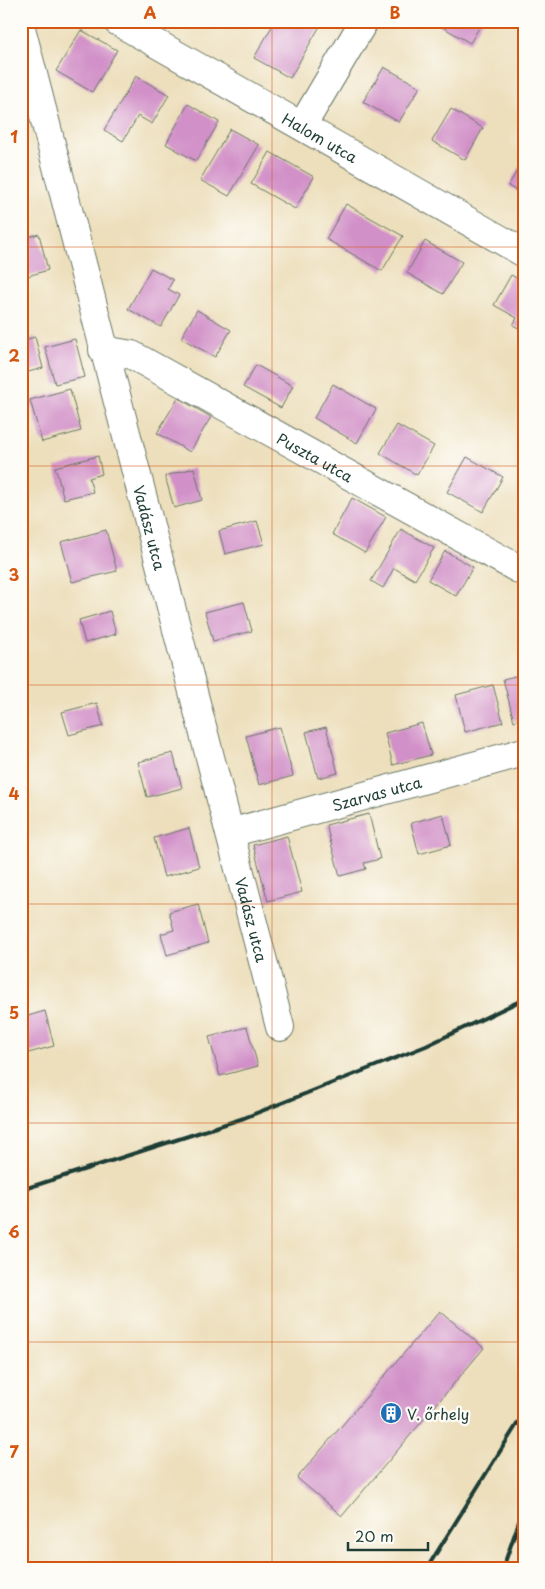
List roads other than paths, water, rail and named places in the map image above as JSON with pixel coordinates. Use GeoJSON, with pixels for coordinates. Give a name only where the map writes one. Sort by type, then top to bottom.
{"type":"FeatureCollection","features":[{"type":"Feature","properties":{"kind":"street","name":"Halom utca"},"geometry":{"type":"LineString","coordinates":[[117,21],[524,253]]}},
{"type":"Feature","properties":{"kind":"street"},"geometry":{"type":"LineString","coordinates":[[302,126],[364,21]]}},
{"type":"Feature","properties":{"kind":"street","name":"Vadász utca"},"geometry":{"type":"LineString","coordinates":[[21,28],[280,1027]]}},
{"type":"Feature","properties":{"kind":"street","name":"Puszta utca"},"geometry":{"type":"LineString","coordinates":[[103,350],[132,355],[524,572]]}},
{"type":"Feature","properties":{"kind":"street","name":"Szarvas utca"},"geometry":{"type":"LineString","coordinates":[[230,833],[524,752]]}},
{"type":"Feature","properties":{"kind":"railway"},"geometry":{"type":"LineString","coordinates":[[21,1190],[244,1118],[426,1046],[524,999]]}},
{"type":"Feature","properties":{"kind":"railway"},"geometry":{"type":"LineString","coordinates":[[427,1568],[524,1413]]}},
{"type":"Feature","properties":{"kind":"railway"},"geometry":{"type":"LineString","coordinates":[[503,1568],[524,1507]]}},
{"type":"Feature","properties":{"kind":"place","name":"V. őrhely"},"geometry":{"type":"Point","coordinates":[391,1413]}}]}
